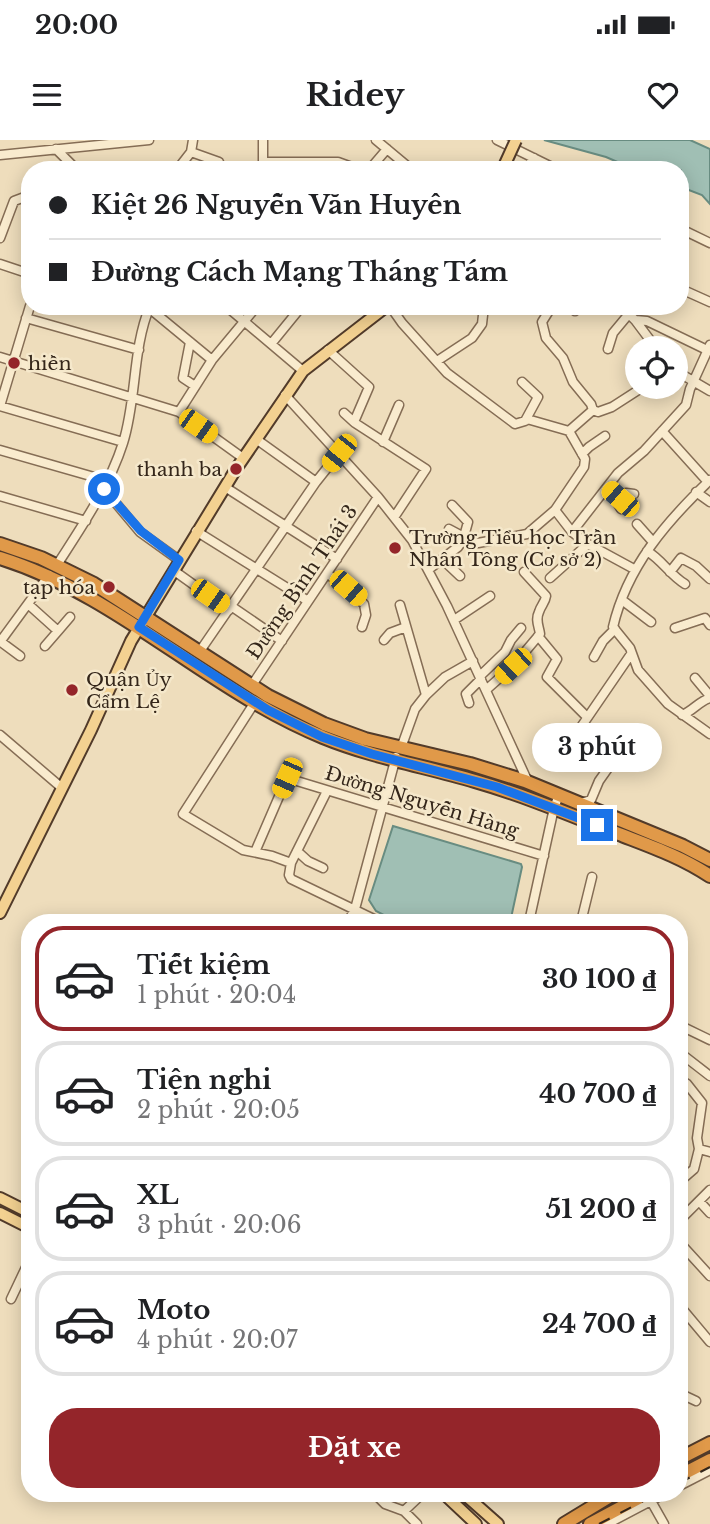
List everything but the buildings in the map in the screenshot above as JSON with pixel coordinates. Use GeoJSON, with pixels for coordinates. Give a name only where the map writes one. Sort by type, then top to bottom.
{"type":"FeatureCollection","features":[{"type":"Feature","properties":{"kind":"highway"},"geometry":{"type":"LineString","coordinates":[[0,544],[53,570],[79,590],[200,651],[252,685],[324,724],[554,808],[667,853],[706,860]]}},
{"type":"Feature","properties":{"kind":"highway"},"geometry":{"type":"LineString","coordinates":[[0,558],[53,570]]}},
{"type":"Feature","properties":{"kind":"highway"},"geometry":{"type":"LineString","coordinates":[[142,621],[255,702],[322,737],[470,764],[528,782],[706,860]]}},
{"type":"Feature","properties":{"kind":"highway"},"geometry":{"type":"LineString","coordinates":[[706,860],[710,876]]}},
{"type":"Feature","properties":{"kind":"highway"},"geometry":{"type":"LineString","coordinates":[[688,1454],[710,1443]]}},
{"type":"Feature","properties":{"kind":"highway"},"geometry":{"type":"LineString","coordinates":[[688,1471],[710,1460]]}},
{"type":"Feature","properties":{"kind":"highway"},"geometry":{"type":"LineString","coordinates":[[564,1524],[599,1502]]}},
{"type":"Feature","properties":{"kind":"highway"},"geometry":{"type":"LineString","coordinates":[[590,1524],[639,1502]]}},
{"type":"Feature","properties":{"kind":"main road"},"geometry":{"type":"LineString","coordinates":[[506,161],[516,140]]}},
{"type":"Feature","properties":{"kind":"main road"},"geometry":{"type":"LineString","coordinates":[[0,914],[142,621],[196,531],[303,371],[376,315]]}},
{"type":"Feature","properties":{"kind":"main road"},"geometry":{"type":"LineString","coordinates":[[0,1198],[21,1208]]}},
{"type":"Feature","properties":{"kind":"main road"},"geometry":{"type":"LineString","coordinates":[[0,1213],[21,1224]]}},
{"type":"Feature","properties":{"kind":"main road"},"geometry":{"type":"LineString","coordinates":[[453,1502],[476,1524]]}},
{"type":"Feature","properties":{"kind":"main road"},"geometry":{"type":"LineString","coordinates":[[473,1502],[498,1524]]}},
{"type":"Feature","properties":{"kind":"street"},"geometry":{"type":"LineString","coordinates":[[0,155],[149,140]]}},
{"type":"Feature","properties":{"kind":"street"},"geometry":{"type":"LineString","coordinates":[[184,161],[191,152],[193,140]]}},
{"type":"Feature","properties":{"kind":"street"},"geometry":{"type":"LineString","coordinates":[[261,161],[263,140]]}},
{"type":"Feature","properties":{"kind":"street"},"geometry":{"type":"LineString","coordinates":[[376,140],[401,161]]}},
{"type":"Feature","properties":{"kind":"street"},"geometry":{"type":"LineString","coordinates":[[497,140],[540,161]]}},
{"type":"Feature","properties":{"kind":"street"},"geometry":{"type":"LineString","coordinates":[[56,149],[67,161]]}},
{"type":"Feature","properties":{"kind":"street"},"geometry":{"type":"LineString","coordinates":[[377,161],[387,149]]}},
{"type":"Feature","properties":{"kind":"street"},"geometry":{"type":"LineString","coordinates":[[191,152],[216,161]]}},
{"type":"Feature","properties":{"kind":"street"},"geometry":{"type":"LineString","coordinates":[[0,238],[14,201],[21,198]]}},
{"type":"Feature","properties":{"kind":"street"},"geometry":{"type":"LineString","coordinates":[[689,233],[710,243]]}},
{"type":"Feature","properties":{"kind":"street"},"geometry":{"type":"LineString","coordinates":[[0,264],[21,271]]}},
{"type":"Feature","properties":{"kind":"street"},"geometry":{"type":"LineString","coordinates":[[689,293],[710,302]]}},
{"type":"Feature","properties":{"kind":"street"},"geometry":{"type":"LineString","coordinates":[[27,315],[0,406],[123,442]]}},
{"type":"Feature","properties":{"kind":"street"},"geometry":{"type":"LineString","coordinates":[[20,656],[0,642],[86,522],[106,485],[123,442],[146,315]]}},
{"type":"Feature","properties":{"kind":"street"},"geometry":{"type":"LineString","coordinates":[[157,315],[212,360]]}},
{"type":"Feature","properties":{"kind":"street"},"geometry":{"type":"LineString","coordinates":[[237,315],[303,371]]}},
{"type":"Feature","properties":{"kind":"street"},"geometry":{"type":"LineString","coordinates":[[179,412],[212,360],[250,315]]}},
{"type":"Feature","properties":{"kind":"street"},"geometry":{"type":"LineString","coordinates":[[271,344],[295,315]]}},
{"type":"Feature","properties":{"kind":"street"},"geometry":{"type":"LineString","coordinates":[[395,315],[447,373],[514,424],[527,419],[538,397],[522,382]]}},
{"type":"Feature","properties":{"kind":"street"},"geometry":{"type":"LineString","coordinates":[[437,361],[472,338],[482,324],[483,315]]}},
{"type":"Feature","properties":{"kind":"street"},"geometry":{"type":"LineString","coordinates":[[546,315],[542,322],[546,338],[563,358],[573,382],[593,410]]}},
{"type":"Feature","properties":{"kind":"street"},"geometry":{"type":"LineString","coordinates":[[632,317],[647,336]]}},
{"type":"Feature","properties":{"kind":"street"},"geometry":{"type":"LineString","coordinates":[[608,349],[613,333],[632,317]]}},
{"type":"Feature","properties":{"kind":"street"},"geometry":{"type":"LineString","coordinates":[[572,532],[618,473],[644,452],[686,405],[709,349],[632,317]]}},
{"type":"Feature","properties":{"kind":"street"},"geometry":{"type":"LineString","coordinates":[[26,318],[139,350]]}},
{"type":"Feature","properties":{"kind":"street"},"geometry":{"type":"LineString","coordinates":[[190,342],[183,378],[195,386]]}},
{"type":"Feature","properties":{"kind":"street"},"geometry":{"type":"LineString","coordinates":[[328,351],[368,386],[354,422]]}},
{"type":"Feature","properties":{"kind":"street"},"geometry":{"type":"LineString","coordinates":[[0,357],[179,412],[243,458]]}},
{"type":"Feature","properties":{"kind":"street"},"geometry":{"type":"LineString","coordinates":[[688,378],[710,390]]}},
{"type":"Feature","properties":{"kind":"street"},"geometry":{"type":"LineString","coordinates":[[285,395],[379,497],[412,540],[454,620],[528,782]]}},
{"type":"Feature","properties":{"kind":"street"},"geometry":{"type":"LineString","coordinates":[[593,410],[598,412],[625,399]]}},
{"type":"Feature","properties":{"kind":"street"},"geometry":{"type":"LineString","coordinates":[[383,442],[399,405]]}},
{"type":"Feature","properties":{"kind":"street"},"geometry":{"type":"LineString","coordinates":[[569,431],[593,410]]}},
{"type":"Feature","properties":{"kind":"street"},"geometry":{"type":"LineString","coordinates":[[344,413],[426,469],[395,516]]}},
{"type":"Feature","properties":{"kind":"street"},"geometry":{"type":"LineString","coordinates":[[449,529],[463,539],[478,543],[524,536],[555,510],[584,467],[585,459],[569,431],[527,419]]}},
{"type":"Feature","properties":{"kind":"street"},"geometry":{"type":"LineString","coordinates":[[594,657],[614,628],[634,569],[653,542],[696,492],[709,481],[662,430]]}},
{"type":"Feature","properties":{"kind":"street"},"geometry":{"type":"LineString","coordinates":[[582,454],[605,436]]}},
{"type":"Feature","properties":{"kind":"street"},"geometry":{"type":"LineString","coordinates":[[256,439],[316,481]]}},
{"type":"Feature","properties":{"kind":"street"},"geometry":{"type":"LineString","coordinates":[[0,450],[106,485],[141,531],[176,565],[230,608],[282,641]]}},
{"type":"Feature","properties":{"kind":"street"},"geometry":{"type":"LineString","coordinates":[[200,651],[316,481],[339,453]]}},
{"type":"Feature","properties":{"kind":"street"},"geometry":{"type":"LineString","coordinates":[[225,486],[337,559]]}},
{"type":"Feature","properties":{"kind":"street"},"geometry":{"type":"LineString","coordinates":[[608,488],[620,499]]}},
{"type":"Feature","properties":{"kind":"street"},"geometry":{"type":"LineString","coordinates":[[696,492],[710,502]]}},
{"type":"Feature","properties":{"kind":"street"},"geometry":{"type":"LineString","coordinates":[[621,509],[618,503],[620,499],[626,493],[634,494]]}},
{"type":"Feature","properties":{"kind":"street"},"geometry":{"type":"LineString","coordinates":[[0,496],[86,522]]}},
{"type":"Feature","properties":{"kind":"street","name":"Đường Bình Thái 3"},"geometry":{"type":"LineString","coordinates":[[252,685],[379,497]]}},
{"type":"Feature","properties":{"kind":"street"},"geometry":{"type":"LineString","coordinates":[[429,569],[458,547],[463,539],[468,522],[452,505]]}},
{"type":"Feature","properties":{"kind":"street"},"geometry":{"type":"LineString","coordinates":[[555,510],[572,532],[588,544],[634,569]]}},
{"type":"Feature","properties":{"kind":"street"},"geometry":{"type":"LineString","coordinates":[[637,523],[653,542]]}},
{"type":"Feature","properties":{"kind":"street"},"geometry":{"type":"LineString","coordinates":[[196,531],[308,601]]}},
{"type":"Feature","properties":{"kind":"street"},"geometry":{"type":"LineString","coordinates":[[550,578],[588,544]]}},
{"type":"Feature","properties":{"kind":"street"},"geometry":{"type":"LineString","coordinates":[[647,551],[685,584]]}},
{"type":"Feature","properties":{"kind":"street"},"geometry":{"type":"LineString","coordinates":[[670,572],[681,558],[696,566],[710,579]]}},
{"type":"Feature","properties":{"kind":"street"},"geometry":{"type":"LineString","coordinates":[[442,559],[460,576]]}},
{"type":"Feature","properties":{"kind":"street"},"geometry":{"type":"LineString","coordinates":[[486,690],[513,666],[541,631],[537,623],[538,612],[546,598],[524,572]]}},
{"type":"Feature","properties":{"kind":"street"},"geometry":{"type":"LineString","coordinates":[[327,573],[364,604],[366,615],[362,627]]}},
{"type":"Feature","properties":{"kind":"street"},"geometry":{"type":"LineString","coordinates":[[454,620],[490,596]]}},
{"type":"Feature","properties":{"kind":"street"},"geometry":{"type":"LineString","coordinates":[[622,600],[651,622]]}},
{"type":"Feature","properties":{"kind":"street"},"geometry":{"type":"LineString","coordinates":[[27,604],[58,631]]}},
{"type":"Feature","properties":{"kind":"street"},"geometry":{"type":"LineString","coordinates":[[400,605],[426,695]]}},
{"type":"Feature","properties":{"kind":"street"},"geometry":{"type":"LineString","coordinates":[[45,646],[70,617]]}},
{"type":"Feature","properties":{"kind":"street"},"geometry":{"type":"LineString","coordinates":[[675,628],[705,618],[710,625]]}},
{"type":"Feature","properties":{"kind":"street"},"geometry":{"type":"LineString","coordinates":[[384,640],[390,633],[406,626]]}},
{"type":"Feature","properties":{"kind":"street"},"geometry":{"type":"LineString","coordinates":[[469,703],[466,694],[505,652],[510,640],[521,628]]}},
{"type":"Feature","properties":{"kind":"street"},"geometry":{"type":"LineString","coordinates":[[614,628],[630,649],[638,670],[668,704],[710,734]]}},
{"type":"Feature","properties":{"kind":"street"},"geometry":{"type":"LineString","coordinates":[[538,636],[556,658],[548,678],[587,717]]}},
{"type":"Feature","properties":{"kind":"street"},"geometry":{"type":"LineString","coordinates":[[580,803],[591,800],[599,781],[618,754],[581,727],[631,654]]}},
{"type":"Feature","properties":{"kind":"street"},"geometry":{"type":"LineString","coordinates":[[352,914],[398,752],[415,709],[445,677],[473,661]]}},
{"type":"Feature","properties":{"kind":"street"},"geometry":{"type":"LineString","coordinates":[[682,715],[692,712],[710,697],[695,678]]}},
{"type":"Feature","properties":{"kind":"street"},"geometry":{"type":"LineString","coordinates":[[255,702],[183,812],[243,850],[291,863]]}},
{"type":"Feature","properties":{"kind":"street"},"geometry":{"type":"LineString","coordinates":[[2,737],[62,788]]}},
{"type":"Feature","properties":{"kind":"street"},"geometry":{"type":"LineString","coordinates":[[0,748],[2,737]]}},
{"type":"Feature","properties":{"kind":"street","name":"Đường Nguyễn Hàng"},"geometry":{"type":"LineString","coordinates":[[255,852],[287,778],[383,808],[446,824],[544,856]]}},
{"type":"Feature","properties":{"kind":"street"},"geometry":{"type":"LineString","coordinates":[[327,791],[288,870],[291,879],[365,914]]}},
{"type":"Feature","properties":{"kind":"street"},"geometry":{"type":"LineString","coordinates":[[531,914],[559,795]]}},
{"type":"Feature","properties":{"kind":"street"},"geometry":{"type":"LineString","coordinates":[[297,851],[308,862],[323,868]]}},
{"type":"Feature","properties":{"kind":"street"},"geometry":{"type":"LineString","coordinates":[[583,914],[592,877]]}},
{"type":"Feature","properties":{"kind":"street"},"geometry":{"type":"LineString","coordinates":[[688,1029],[710,1040]]}},
{"type":"Feature","properties":{"kind":"street"},"geometry":{"type":"LineString","coordinates":[[688,1059],[710,1076]]}},
{"type":"Feature","properties":{"kind":"street"},"geometry":{"type":"LineString","coordinates":[[688,1085],[702,1103],[696,1166],[688,1176]]}},
{"type":"Feature","properties":{"kind":"street"},"geometry":{"type":"LineString","coordinates":[[699,1149],[710,1152]]}},
{"type":"Feature","properties":{"kind":"street"},"geometry":{"type":"LineString","coordinates":[[688,1212],[710,1190]]}},
{"type":"Feature","properties":{"kind":"street"},"geometry":{"type":"LineString","coordinates":[[699,1200],[710,1213]]}},
{"type":"Feature","properties":{"kind":"street"},"geometry":{"type":"LineString","coordinates":[[688,1252],[710,1276]]}},
{"type":"Feature","properties":{"kind":"street"},"geometry":{"type":"LineString","coordinates":[[10,1299],[20,1279]]}},
{"type":"Feature","properties":{"kind":"street"},"geometry":{"type":"LineString","coordinates":[[688,1318],[710,1342]]}},
{"type":"Feature","properties":{"kind":"street"},"geometry":{"type":"LineString","coordinates":[[688,1397],[696,1401]]}},
{"type":"Feature","properties":{"kind":"street"},"geometry":{"type":"LineString","coordinates":[[688,1481],[710,1470]]}},
{"type":"Feature","properties":{"kind":"street"},"geometry":{"type":"LineString","coordinates":[[383,1502],[404,1511],[414,1523]]}},
{"type":"Feature","properties":{"kind":"street"},"geometry":{"type":"LineString","coordinates":[[404,1511],[414,1502]]}},
{"type":"Feature","properties":{"kind":"street"},"geometry":{"type":"LineString","coordinates":[[607,1524],[642,1502]]}},
{"type":"Feature","properties":{"kind":"street"},"geometry":{"type":"LineString","coordinates":[[653,1502],[664,1524]]}},
{"type":"Feature","properties":{"kind":"water"},"geometry":{"type":"Polygon","coordinates":[[[544,140],[690,140],[710,149],[710,204],[702,195],[689,190],[689,161],[615,161],[544,140]]]}},
{"type":"Feature","properties":{"kind":"water"},"geometry":{"type":"Polygon","coordinates":[[[393,826],[521,864],[522,867],[512,914],[382,914],[376,911],[369,900],[393,826]]]}},
{"type":"Feature","properties":{"kind":"railway"},"geometry":{"type":"LineString","coordinates":[[688,1478],[710,1467]]}},
{"type":"Feature","properties":{"kind":"railway"},"geometry":{"type":"LineString","coordinates":[[599,1524],[642,1502]]}},
{"type":"Feature","properties":{"kind":"place","name":"hiền"},"geometry":{"type":"Point","coordinates":[14,363]}},
{"type":"Feature","properties":{"kind":"place","name":"thanh ba"},"geometry":{"type":"Point","coordinates":[236,469]}},
{"type":"Feature","properties":{"kind":"place","name":"Trường Tiểu học Trần Nhân Tông (Cơ sở 2)"},"geometry":{"type":"Point","coordinates":[395,548]}},
{"type":"Feature","properties":{"kind":"place","name":"tạp hóa"},"geometry":{"type":"Point","coordinates":[109,587]}},
{"type":"Feature","properties":{"kind":"place","name":"Quận Ủy Cẩm Lệ"},"geometry":{"type":"Point","coordinates":[72,690]}},
{"type":"Feature","properties":{"kind":"route"},"geometry":{"type":"LineString","coordinates":[[104,489],[141,531],[179,560],[139,627],[268,710],[322,737],[372,754],[497,787],[597,825]]}}]}
